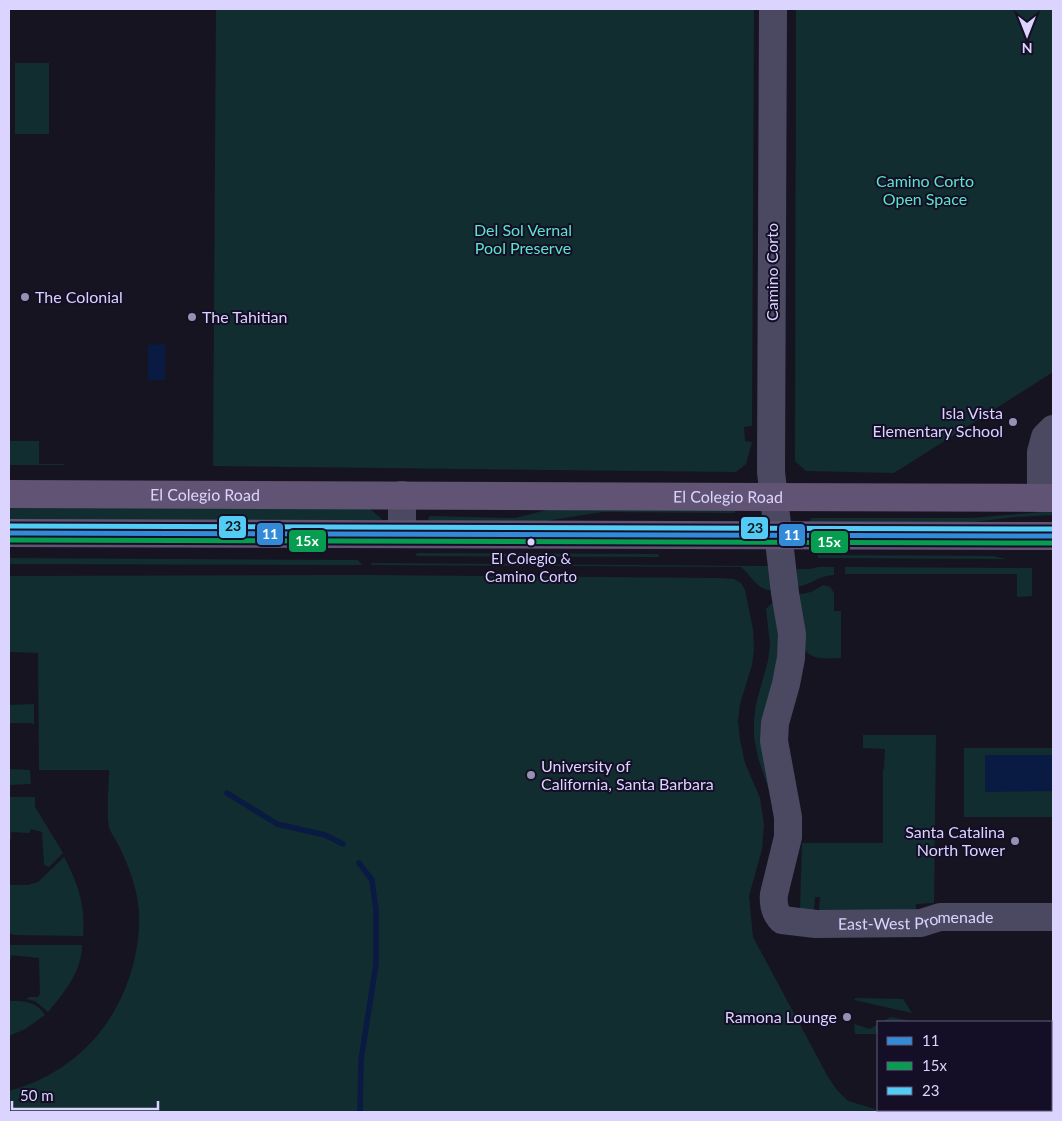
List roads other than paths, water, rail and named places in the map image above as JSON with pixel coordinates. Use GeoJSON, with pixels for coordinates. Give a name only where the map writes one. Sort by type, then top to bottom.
{"type":"FeatureCollection","features":[{"type":"Feature","properties":{"kind":"main road","name":"El Colegio Road"},"geometry":{"type":"LineString","coordinates":[[9,494],[1047,498]]}},
{"type":"Feature","properties":{"kind":"main road"},"geometry":{"type":"LineString","coordinates":[[9,533],[1053,536]]}},
{"type":"Feature","properties":{"kind":"street","name":"Camino Corto"},"geometry":{"type":"LineString","coordinates":[[773,9],[772,472],[792,643],[786,684],[777,712],[774,731],[774,750],[784,794],[789,828],[774,894],[774,908],[778,917]]}},
{"type":"Feature","properties":{"kind":"street"},"geometry":{"type":"LineString","coordinates":[[1047,498],[1041,452],[1045,437],[1053,429]]}},
{"type":"Feature","properties":{"kind":"street"},"geometry":{"type":"LineString","coordinates":[[402,495],[402,533]]}},
{"type":"Feature","properties":{"kind":"street","name":"East-West Promenade"},"geometry":{"type":"LineString","coordinates":[[778,917],[782,920],[816,924],[921,923],[940,917],[1053,917]]}},
{"type":"Feature","properties":{"kind":"water"},"geometry":{"type":"Polygon","coordinates":[[[165,344],[165,380],[148,380],[148,345],[165,344]]]}},
{"type":"Feature","properties":{"kind":"water"},"geometry":{"type":"Polygon","coordinates":[[[985,755],[1053,755],[1053,791],[985,792],[985,755]]]}},
{"type":"Feature","properties":{"kind":"waterway"},"geometry":{"type":"LineString","coordinates":[[227,793],[277,824],[325,835],[343,844]]}},
{"type":"Feature","properties":{"kind":"waterway"},"geometry":{"type":"LineString","coordinates":[[359,863],[372,880],[376,910],[376,964],[361,1060],[360,1112]]}},
{"type":"Feature","properties":{"kind":"place","name":"The Colonial"},"geometry":{"type":"Point","coordinates":[25,297]}},
{"type":"Feature","properties":{"kind":"place","name":"The Tahitian"},"geometry":{"type":"Point","coordinates":[192,317]}},
{"type":"Feature","properties":{"kind":"place","name":"Isla Vista Elementary School"},"geometry":{"type":"Point","coordinates":[1013,422]}},
{"type":"Feature","properties":{"kind":"place","name":"El Colegio & Camino Corto"},"geometry":{"type":"Point","coordinates":[531,542]}},
{"type":"Feature","properties":{"kind":"place","name":"University of California, Santa Barbara"},"geometry":{"type":"Point","coordinates":[531,775]}},
{"type":"Feature","properties":{"kind":"place","name":"Santa Catalina North Tower"},"geometry":{"type":"Point","coordinates":[1015,841]}},
{"type":"Feature","properties":{"kind":"place","name":"Ramona Lounge"},"geometry":{"type":"Point","coordinates":[847,1017]}},
{"type":"Feature","properties":{"kind":"park label","name":"Camino Corto Open Space"},"geometry":{"type":"Point","coordinates":[925,190]}},
{"type":"Feature","properties":{"kind":"park label","name":"Del Sol Vernal Pool Preserve"},"geometry":{"type":"Point","coordinates":[523,239]}}]}
